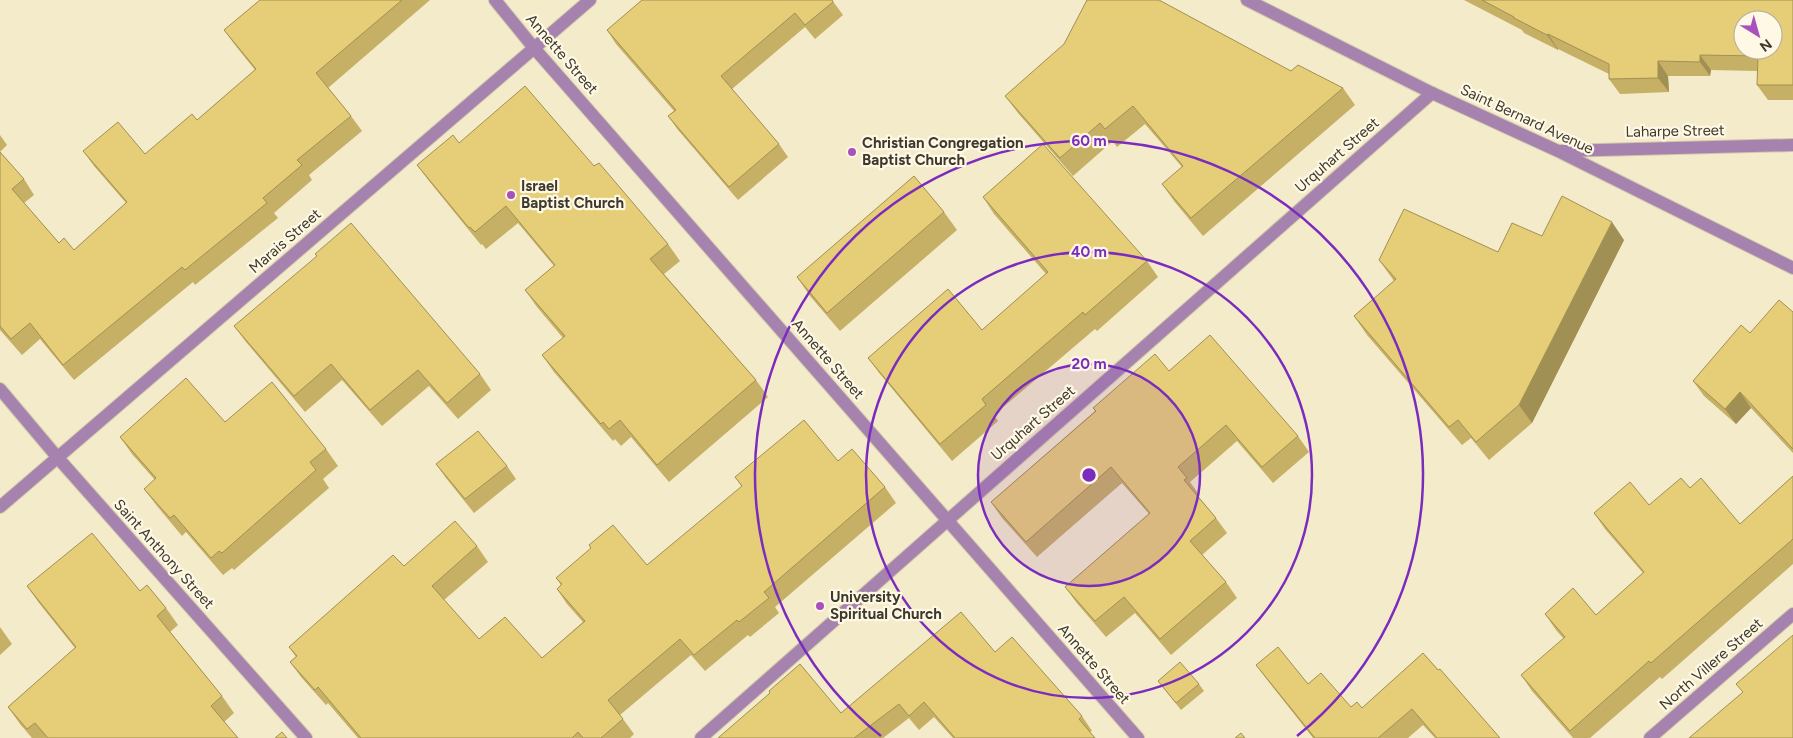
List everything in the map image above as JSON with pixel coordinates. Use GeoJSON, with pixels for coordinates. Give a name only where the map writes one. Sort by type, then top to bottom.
{"type":"FeatureCollection","features":[{"type":"Feature","properties":{"kind":"street","name":"Annette Street"},"geometry":{"type":"LineString","coordinates":[[495,0],[534,48],[1138,738]]}},
{"type":"Feature","properties":{"kind":"street","name":"Marais Street"},"geometry":{"type":"LineString","coordinates":[[0,507],[590,0]]}},
{"type":"Feature","properties":{"kind":"street","name":"Saint Bernard Avenue"},"geometry":{"type":"LineString","coordinates":[[1247,0],[1432,93],[1558,151],[1793,268]]}},
{"type":"Feature","properties":{"kind":"street","name":"Urquhart Street"},"geometry":{"type":"LineString","coordinates":[[701,738],[1432,93]]}},
{"type":"Feature","properties":{"kind":"street","name":"Laharpe Street"},"geometry":{"type":"LineString","coordinates":[[1558,151],[1793,145]]}},
{"type":"Feature","properties":{"kind":"street","name":"Saint Anthony Street"},"geometry":{"type":"LineString","coordinates":[[0,389],[58,458],[306,738]]}},
{"type":"Feature","properties":{"kind":"street","name":"North Villere Street"},"geometry":{"type":"LineString","coordinates":[[1650,738],[1793,614]]}},
{"type":"Feature","properties":{"kind":"building"},"geometry":{"type":"Polygon","coordinates":[[[260,0],[402,0],[316,73],[351,116],[297,160],[302,165],[263,198],[267,203],[185,270],[182,267],[63,365],[30,323],[11,339],[0,326],[0,152],[24,179],[12,189],[59,243],[64,238],[74,250],[127,202],[83,151],[118,122],[145,154],[192,114],[197,120],[256,69],[224,30],[260,0]]]}},
{"type":"Feature","properties":{"kind":"building"},"geometry":{"type":"Polygon","coordinates":[[[642,0],[832,0],[833,2],[805,25],[795,13],[721,76],[779,144],[729,187],[668,116],[676,110],[607,30],[642,0]]]}},
{"type":"Feature","properties":{"kind":"building"},"geometry":{"type":"Polygon","coordinates":[[[1087,0],[1159,0],[1291,71],[1298,65],[1343,88],[1191,218],[1162,184],[1183,166],[1133,106],[1105,129],[1100,123],[1060,158],[1005,96],[1064,44],[1087,0]]]}},
{"type":"Feature","properties":{"kind":"building"},"geometry":{"type":"Polygon","coordinates":[[[1482,0],[1793,0],[1793,85],[1757,85],[1758,60],[1783,60],[1783,10],[1733,10],[1733,56],[1700,55],[1700,62],[1658,61],[1658,78],[1609,79],[1609,64],[1514,18],[1482,0]]]}},
{"type":"Feature","properties":{"kind":"building"},"geometry":{"type":"Polygon","coordinates":[[[525,86],[594,166],[599,163],[668,244],[650,259],[756,380],[657,465],[620,420],[609,429],[603,422],[601,424],[542,355],[565,336],[525,290],[555,265],[506,206],[475,232],[469,228],[417,165],[453,135],[459,143],[525,86]]]}},
{"type":"Feature","properties":{"kind":"building"},"geometry":{"type":"Polygon","coordinates":[[[1043,144],[1147,261],[1085,315],[1083,312],[982,399],[986,405],[940,444],[868,358],[948,289],[982,330],[1048,272],[983,197],[1043,144]]]}},
{"type":"Feature","properties":{"kind":"building"},"geometry":{"type":"Polygon","coordinates":[[[914,176],[944,212],[827,313],[797,277],[914,176]]]}},
{"type":"Feature","properties":{"kind":"building"},"geometry":{"type":"Polygon","coordinates":[[[1562,196],[1612,222],[1519,405],[1476,442],[1458,420],[1449,427],[1354,316],[1396,279],[1379,260],[1404,209],[1498,252],[1512,223],[1542,236],[1562,196]]]}},
{"type":"Feature","properties":{"kind":"building"},"geometry":{"type":"Polygon","coordinates":[[[351,223],[480,374],[447,403],[418,370],[370,410],[331,364],[294,396],[234,326],[317,256],[315,254],[351,223]]]}},
{"type":"Feature","properties":{"kind":"building"},"geometry":{"type":"Polygon","coordinates":[[[1779,300],[1793,312],[1793,449],[1740,392],[1725,409],[1693,381],[1741,325],[1750,333],[1779,300]]]}},
{"type":"Feature","properties":{"kind":"building"},"geometry":{"type":"Polygon","coordinates":[[[1210,335],[1298,436],[1262,467],[1226,425],[1178,467],[1187,478],[1184,480],[1216,518],[1190,541],[1226,582],[1160,639],[1124,597],[1095,621],[1065,587],[1150,513],[1111,467],[1026,542],[991,502],[1096,411],[1093,408],[1155,354],[1169,371],[1210,335]]]}},
{"type":"Feature","properties":{"kind":"building"},"geometry":{"type":"Polygon","coordinates":[[[186,378],[225,422],[272,382],[326,449],[310,462],[316,470],[222,553],[219,551],[211,558],[174,515],[170,518],[144,489],[156,478],[120,437],[186,378]]]}},
{"type":"Feature","properties":{"kind":"building"},"geometry":{"type":"Polygon","coordinates":[[[804,420],[838,461],[852,449],[885,487],[764,592],[769,598],[739,622],[737,620],[694,655],[680,639],[608,700],[623,719],[601,738],[583,738],[578,732],[572,738],[361,738],[318,687],[315,690],[290,662],[297,656],[289,647],[393,555],[404,566],[455,521],[477,546],[432,586],[479,639],[505,617],[542,658],[585,621],[557,589],[562,584],[556,578],[591,548],[589,545],[613,525],[647,565],[742,486],[735,477],[804,420]]]}},
{"type":"Feature","properties":{"kind":"building"},"geometry":{"type":"Polygon","coordinates":[[[478,431],[507,466],[465,499],[436,464],[478,431]]]}},
{"type":"Feature","properties":{"kind":"building"},"geometry":{"type":"Polygon","coordinates":[[[1793,476],[1793,539],[1651,663],[1649,661],[1570,731],[1521,675],[1565,637],[1545,614],[1573,588],[1596,615],[1644,572],[1594,513],[1630,482],[1649,505],[1681,478],[1690,488],[1701,478],[1740,524],[1793,476]]]}},
{"type":"Feature","properties":{"kind":"building"},"geometry":{"type":"Polygon","coordinates":[[[92,533],[140,591],[147,585],[166,608],[157,616],[222,696],[211,706],[238,738],[48,738],[35,723],[27,729],[8,707],[76,647],[27,586],[92,533]]]}},
{"type":"Feature","properties":{"kind":"building"},"geometry":{"type":"Polygon","coordinates":[[[961,612],[995,652],[1012,637],[1082,716],[1079,719],[1095,738],[955,738],[924,702],[909,716],[899,704],[854,738],[718,738],[800,664],[841,713],[961,612]]]}},
{"type":"Feature","properties":{"kind":"building"},"geometry":{"type":"Polygon","coordinates":[[[1793,635],[1793,738],[1689,738],[1743,692],[1736,684],[1793,635]]]}},
{"type":"Feature","properties":{"kind":"building"},"geometry":{"type":"Polygon","coordinates":[[[1278,647],[1308,684],[1321,673],[1351,707],[1357,702],[1362,708],[1423,653],[1438,670],[1440,669],[1500,738],[1437,738],[1412,709],[1378,738],[1315,738],[1256,665],[1278,647]]]}},
{"type":"Feature","properties":{"kind":"building"},"geometry":{"type":"Polygon","coordinates":[[[1180,662],[1199,684],[1176,703],[1158,681],[1180,662]]]}},
{"type":"Feature","properties":{"kind":"building"},"geometry":{"type":"Polygon","coordinates":[[[282,732],[287,738],[275,738],[282,732]]]}},
{"type":"Feature","properties":{"kind":"building"},"geometry":{"type":"Polygon","coordinates":[[[1241,733],[1245,738],[1235,738],[1241,733]]]}},
{"type":"Feature","properties":{"kind":"place","name":"Christian Congregation Baptist Church"},"geometry":{"type":"Point","coordinates":[852,152]}},
{"type":"Feature","properties":{"kind":"place","name":"Israel Baptist Church"},"geometry":{"type":"Point","coordinates":[511,195]}},
{"type":"Feature","properties":{"kind":"place","name":"University Spiritual Church"},"geometry":{"type":"Point","coordinates":[820,606]}}]}
